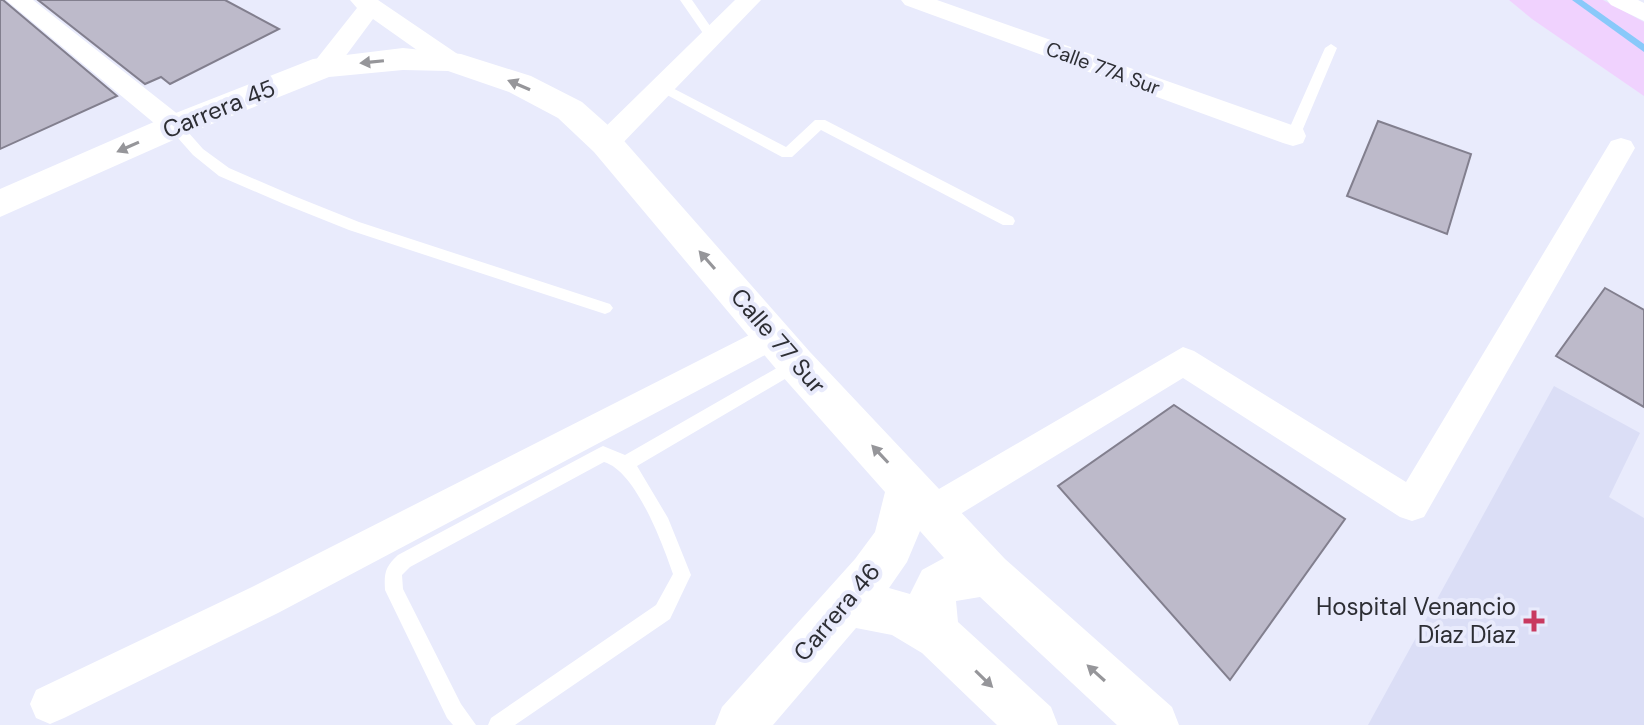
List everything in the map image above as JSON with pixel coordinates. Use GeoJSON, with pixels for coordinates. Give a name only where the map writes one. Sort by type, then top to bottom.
{"type":"FeatureCollection","features":[{"type":"Feature","properties":{"kind":"street"},"geometry":{"type":"LineString","coordinates":[[18,0],[175,126]]}},
{"type":"Feature","properties":{"kind":"street"},"geometry":{"type":"LineString","coordinates":[[606,143],[749,0]]}},
{"type":"Feature","properties":{"kind":"street","name":"Calle 77A Sur"},"geometry":{"type":"LineString","coordinates":[[913,0],[1293,136]]}},
{"type":"Feature","properties":{"kind":"street"},"geometry":{"type":"LineString","coordinates":[[1619,0],[1644,13]]}},
{"type":"Feature","properties":{"kind":"street","name":"Calle 77 Sur"},"geometry":{"type":"LineString","coordinates":[[324,67],[366,4],[450,61],[520,84],[570,110],[606,143],[784,350],[989,575],[1154,725]]}},
{"type":"Feature","properties":{"kind":"street","name":"Carrera 45"},"geometry":{"type":"LineString","coordinates":[[0,204],[175,126],[324,67],[403,59],[450,61]]}},
{"type":"Feature","properties":{"kind":"street"},"geometry":{"type":"LineString","coordinates":[[920,498],[1183,361],[1412,505],[1621,148]]}},
{"type":"Feature","properties":{"kind":"street"},"geometry":{"type":"LineString","coordinates":[[50,704],[784,350]]}},
{"type":"Feature","properties":{"kind":"street","name":"Carrera 46"},"geometry":{"type":"LineString","coordinates":[[740,725],[847,603],[891,547],[903,518],[920,498]]}},
{"type":"Feature","properties":{"kind":"street"},"geometry":{"type":"LineString","coordinates":[[939,636],[931,613],[930,594],[939,583],[962,574],[989,575]]}},
{"type":"Feature","properties":{"kind":"street"},"geometry":{"type":"LineString","coordinates":[[847,603],[900,613],[939,636],[1033,725]]}},
{"type":"Feature","properties":{"kind":"lane"},"geometry":{"type":"LineString","coordinates":[[686,0],[711,36]]}},
{"type":"Feature","properties":{"kind":"lane"},"geometry":{"type":"LineString","coordinates":[[1293,136],[1331,48]]}},
{"type":"Feature","properties":{"kind":"lane"},"geometry":{"type":"LineString","coordinates":[[661,86],[787,154],[820,123],[1008,221]]}},
{"type":"Feature","properties":{"kind":"lane"},"geometry":{"type":"LineString","coordinates":[[175,126],[198,152],[224,172],[289,200],[354,226],[605,308]]}},
{"type":"Feature","properties":{"kind":"lane"},"geometry":{"type":"LineString","coordinates":[[627,463],[784,350]]}},
{"type":"Feature","properties":{"kind":"lane"},"geometry":{"type":"LineString","coordinates":[[466,725],[454,711],[394,590],[393,572],[404,561],[603,454],[612,453],[627,463],[673,544],[682,575],[663,612],[498,725]]}},
{"type":"Feature","properties":{"kind":"shaded area"},"geometry":{"type":"Polygon","coordinates":[[[1509,0],[1603,0],[1644,22],[1644,96],[1532,19],[1509,0]]]}},
{"type":"Feature","properties":{"kind":"shaded area","name":"Hospital Venancio Díaz Díaz"},"geometry":{"type":"Polygon","coordinates":[[[1554,386],[1640,433],[1609,497],[1644,518],[1644,725],[1368,725],[1554,386]]]}},
{"type":"Feature","properties":{"kind":"building"},"geometry":{"type":"Polygon","coordinates":[[[0,0],[3,0],[117,96],[0,149],[0,0]]]}},
{"type":"Feature","properties":{"kind":"building"},"geometry":{"type":"Polygon","coordinates":[[[38,0],[225,0],[279,29],[170,84],[161,77],[145,84],[38,0]]]}},
{"type":"Feature","properties":{"kind":"building"},"geometry":{"type":"Polygon","coordinates":[[[1378,121],[1471,154],[1447,234],[1347,196],[1378,121]]]}},
{"type":"Feature","properties":{"kind":"building"},"geometry":{"type":"Polygon","coordinates":[[[1605,288],[1644,310],[1644,407],[1556,356],[1605,288]]]}},
{"type":"Feature","properties":{"kind":"building"},"geometry":{"type":"Polygon","coordinates":[[[1174,405],[1345,519],[1230,680],[1058,486],[1174,405]]]}},
{"type":"Feature","properties":{"kind":"waterway"},"geometry":{"type":"LineString","coordinates":[[1576,0],[1644,49]]}},
{"type":"Feature","properties":{"kind":"place","name":"Hospital Venancio Díaz Díaz"},"geometry":{"type":"Point","coordinates":[1534,621]}}]}
